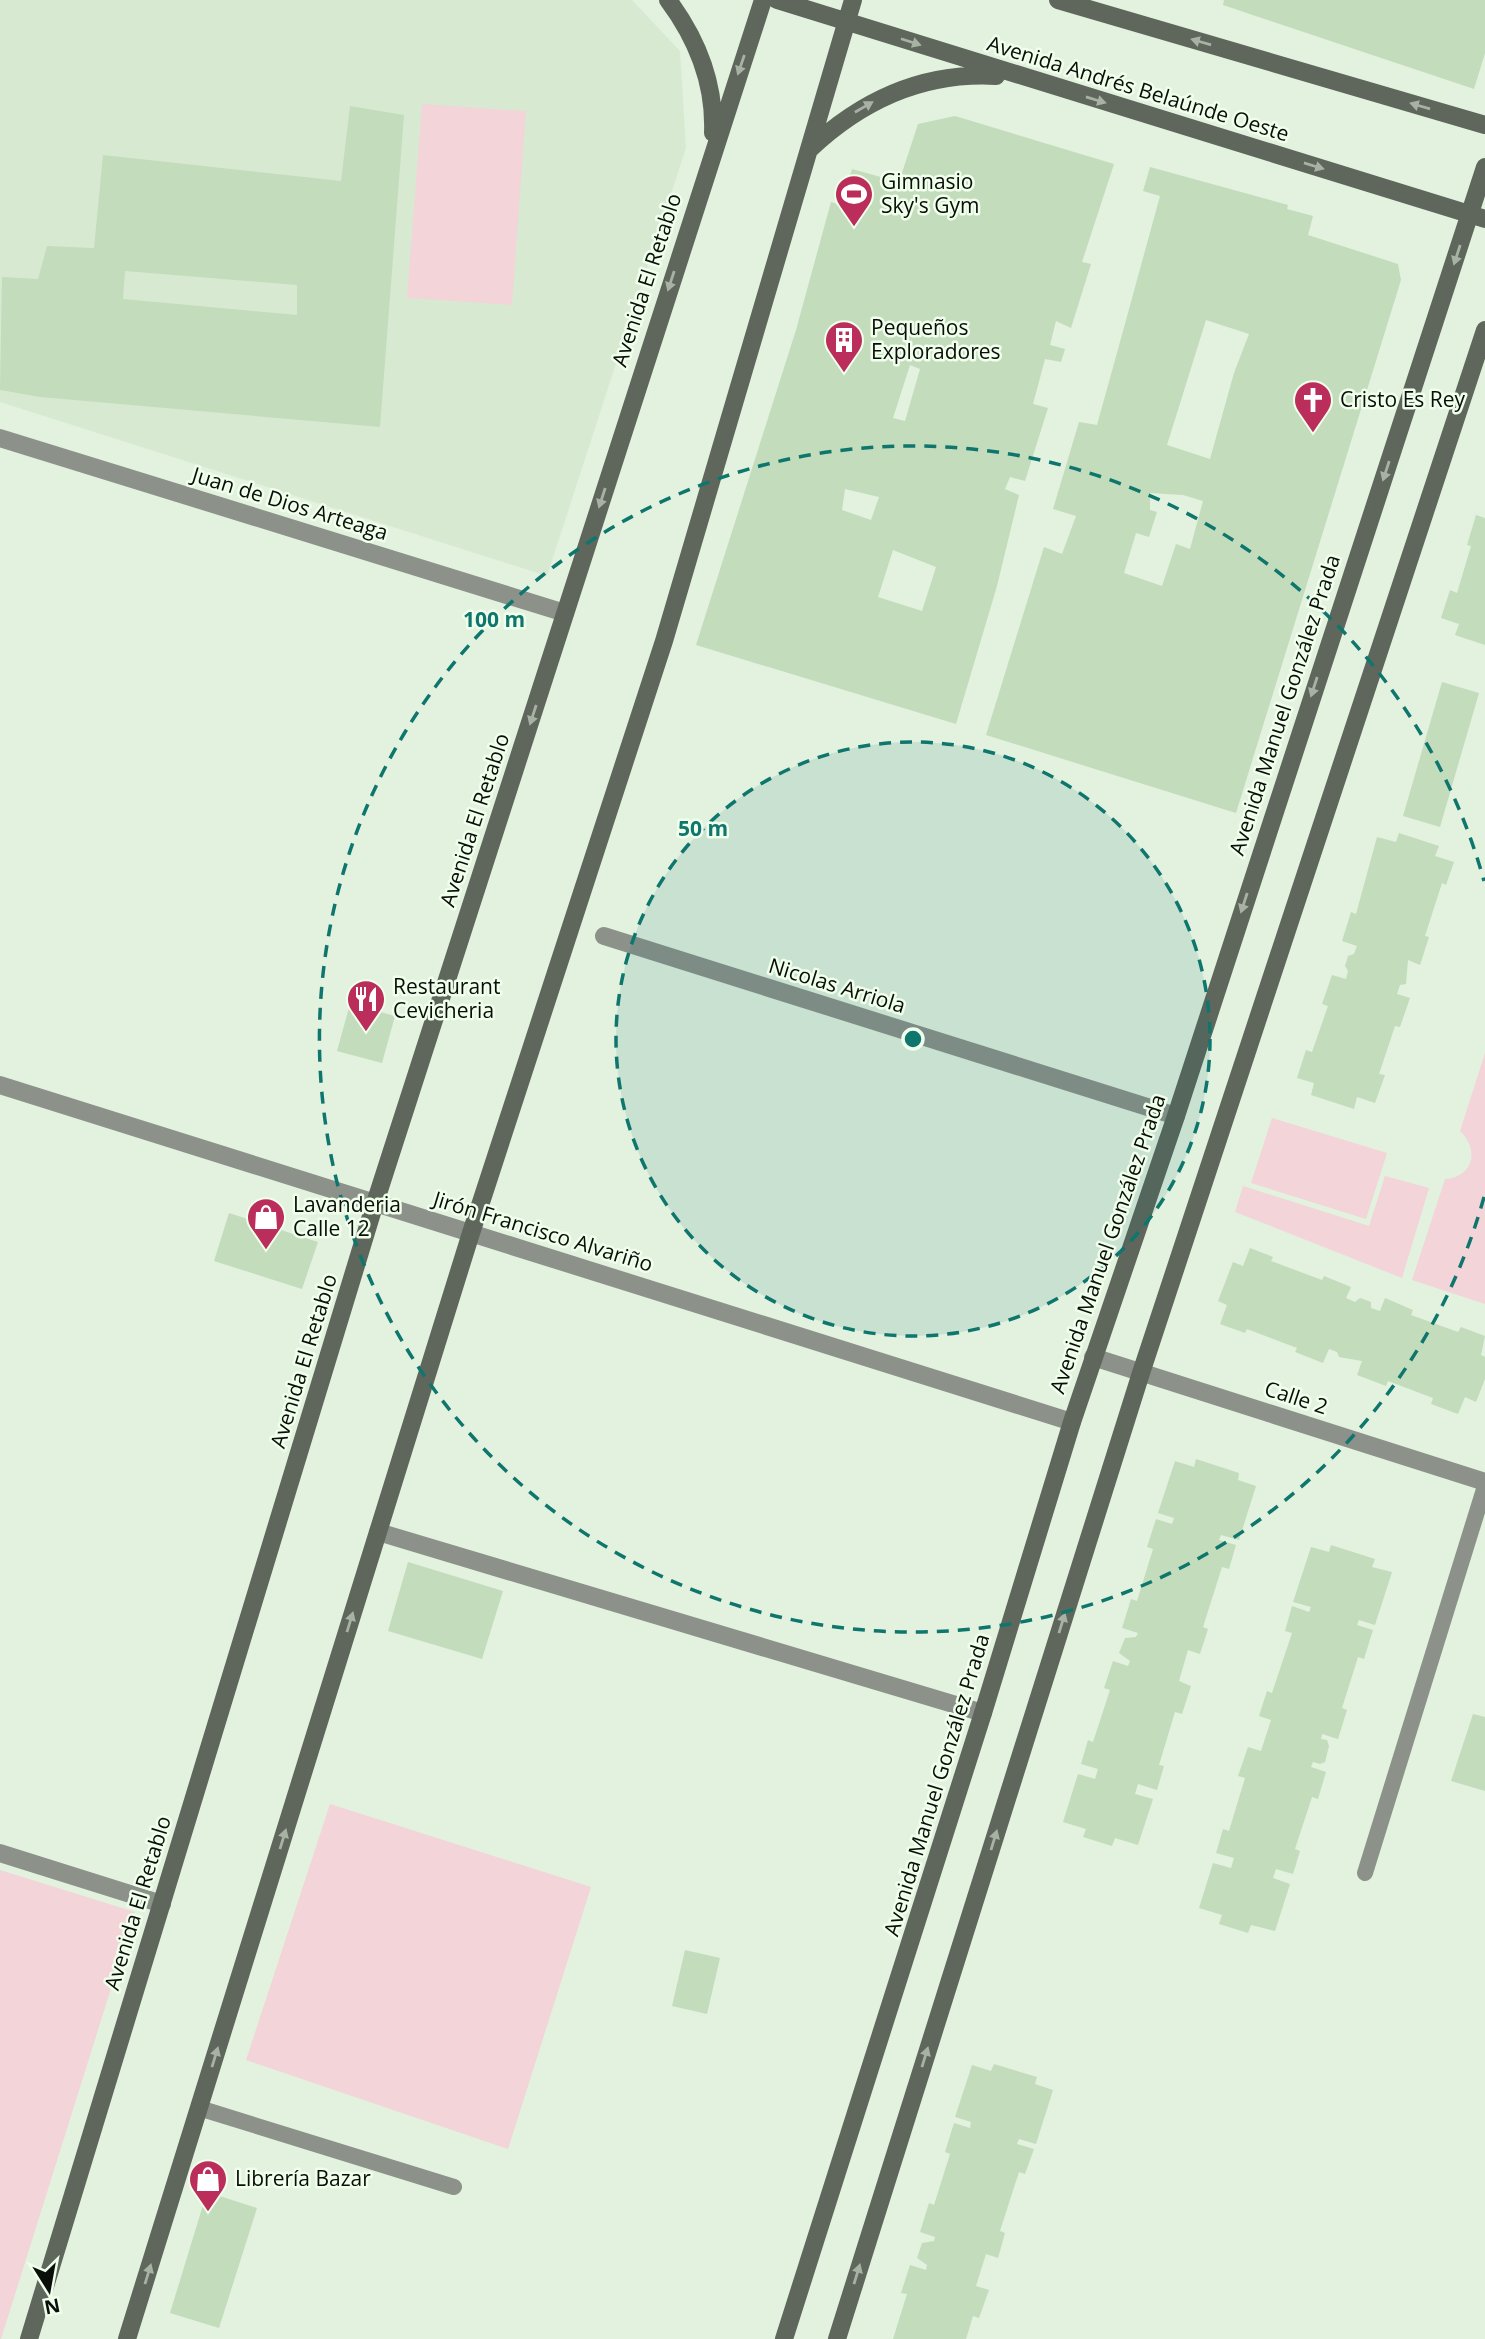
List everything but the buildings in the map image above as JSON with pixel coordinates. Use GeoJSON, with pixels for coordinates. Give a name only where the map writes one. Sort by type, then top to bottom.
{"type":"FeatureCollection","features":[{"type":"Feature","properties":{"kind":"street"},"geometry":{"type":"LineString","coordinates":[[668,0],[694,41],[704,67],[711,94],[712,151]]}},
{"type":"Feature","properties":{"kind":"street","name":"Avenida El Retablo"},"geometry":{"type":"LineString","coordinates":[[29,2339],[375,1203],[712,151],[763,0]]}},
{"type":"Feature","properties":{"kind":"street","name":"Avenida Andrés Belaúnde Oeste"},"geometry":{"type":"LineString","coordinates":[[777,0],[1478,217]]}},
{"type":"Feature","properties":{"kind":"street"},"geometry":{"type":"LineString","coordinates":[[127,2339],[471,1233],[660,654],[853,0]]}},
{"type":"Feature","properties":{"kind":"street"},"geometry":{"type":"LineString","coordinates":[[1058,0],[1485,125]]}},
{"type":"Feature","properties":{"kind":"street"},"geometry":{"type":"LineString","coordinates":[[810,149],[851,114],[874,101],[924,82],[978,75],[1031,80]]}},
{"type":"Feature","properties":{"kind":"street","name":"Avenida Manuel González Prada"},"geometry":{"type":"LineString","coordinates":[[784,2339],[1093,1357],[1478,217],[1485,167]]}},
{"type":"Feature","properties":{"kind":"street"},"geometry":{"type":"LineString","coordinates":[[836,2339],[1141,1373],[1485,330]]}},
{"type":"Feature","properties":{"kind":"street","name":"Juan de Dios Arteaga"},"geometry":{"type":"LineString","coordinates":[[0,438],[565,613]]}},
{"type":"Feature","properties":{"kind":"street","name":"Nicolas Arriola"},"geometry":{"type":"LineString","coordinates":[[604,936],[1176,1116]]}},
{"type":"Feature","properties":{"kind":"street","name":"Jirón Francisco Alvariño"},"geometry":{"type":"LineString","coordinates":[[0,1085],[1072,1422]]}},
{"type":"Feature","properties":{"kind":"street","name":"Calle 2"},"geometry":{"type":"LineString","coordinates":[[1093,1357],[1485,1484]]}},
{"type":"Feature","properties":{"kind":"street"},"geometry":{"type":"LineString","coordinates":[[378,1532],[983,1713]]}},
{"type":"Feature","properties":{"kind":"street"},"geometry":{"type":"LineString","coordinates":[[0,1853],[162,1905]]}},
{"type":"Feature","properties":{"kind":"lane"},"geometry":{"type":"LineString","coordinates":[[1365,1873],[1485,1484]]}},
{"type":"Feature","properties":{"kind":"lane"},"geometry":{"type":"LineString","coordinates":[[199,2108],[454,2187]]}},
{"type":"Feature","properties":{"kind":"shaded area"},"geometry":{"type":"Polygon","coordinates":[[[0,0],[632,0],[680,51],[686,148],[547,576],[0,402],[0,0]]]}},
{"type":"Feature","properties":{"kind":"shaded area"},"geometry":{"type":"Polygon","coordinates":[[[422,104],[526,111],[512,305],[407,298],[422,104]]]}},
{"type":"Feature","properties":{"kind":"shaded area"},"geometry":{"type":"Polygon","coordinates":[[[1485,1053],[1485,1304],[1412,1280],[1445,1179],[1462,1173],[1470,1161],[1470,1146],[1460,1131],[1485,1053]]]}},
{"type":"Feature","properties":{"kind":"shaded area"},"geometry":{"type":"Polygon","coordinates":[[[1272,1118],[1387,1153],[1366,1219],[1251,1183],[1272,1118]]]}},
{"type":"Feature","properties":{"kind":"shaded area"},"geometry":{"type":"Polygon","coordinates":[[[1385,1176],[1429,1188],[1402,1278],[1235,1212],[1243,1186],[1369,1226],[1385,1176]]]}},
{"type":"Feature","properties":{"kind":"shaded area"},"geometry":{"type":"Polygon","coordinates":[[[330,1804],[591,1887],[508,2149],[246,2060],[330,1804]]]}},
{"type":"Feature","properties":{"kind":"shaded area"},"geometry":{"type":"Polygon","coordinates":[[[0,1870],[135,1912],[1,2339],[0,2339],[0,1870]]]}},
{"type":"Feature","properties":{"kind":"place","name":"Gimnasio Sky's Gym"},"geometry":{"type":"Point","coordinates":[854,228]}},
{"type":"Feature","properties":{"kind":"place","name":"Pequeños Exploradores"},"geometry":{"type":"Point","coordinates":[844,374]}},
{"type":"Feature","properties":{"kind":"place","name":"Cristo Es Rey"},"geometry":{"type":"Point","coordinates":[1313,434]}},
{"type":"Feature","properties":{"kind":"place","name":"Restaurant Cevicheria"},"geometry":{"type":"Point","coordinates":[366,1033]}},
{"type":"Feature","properties":{"kind":"place","name":"Lavanderia Calle 12"},"geometry":{"type":"Point","coordinates":[266,1251]}},
{"type":"Feature","properties":{"kind":"place","name":"Librería Bazar"},"geometry":{"type":"Point","coordinates":[208,2213]}}]}
